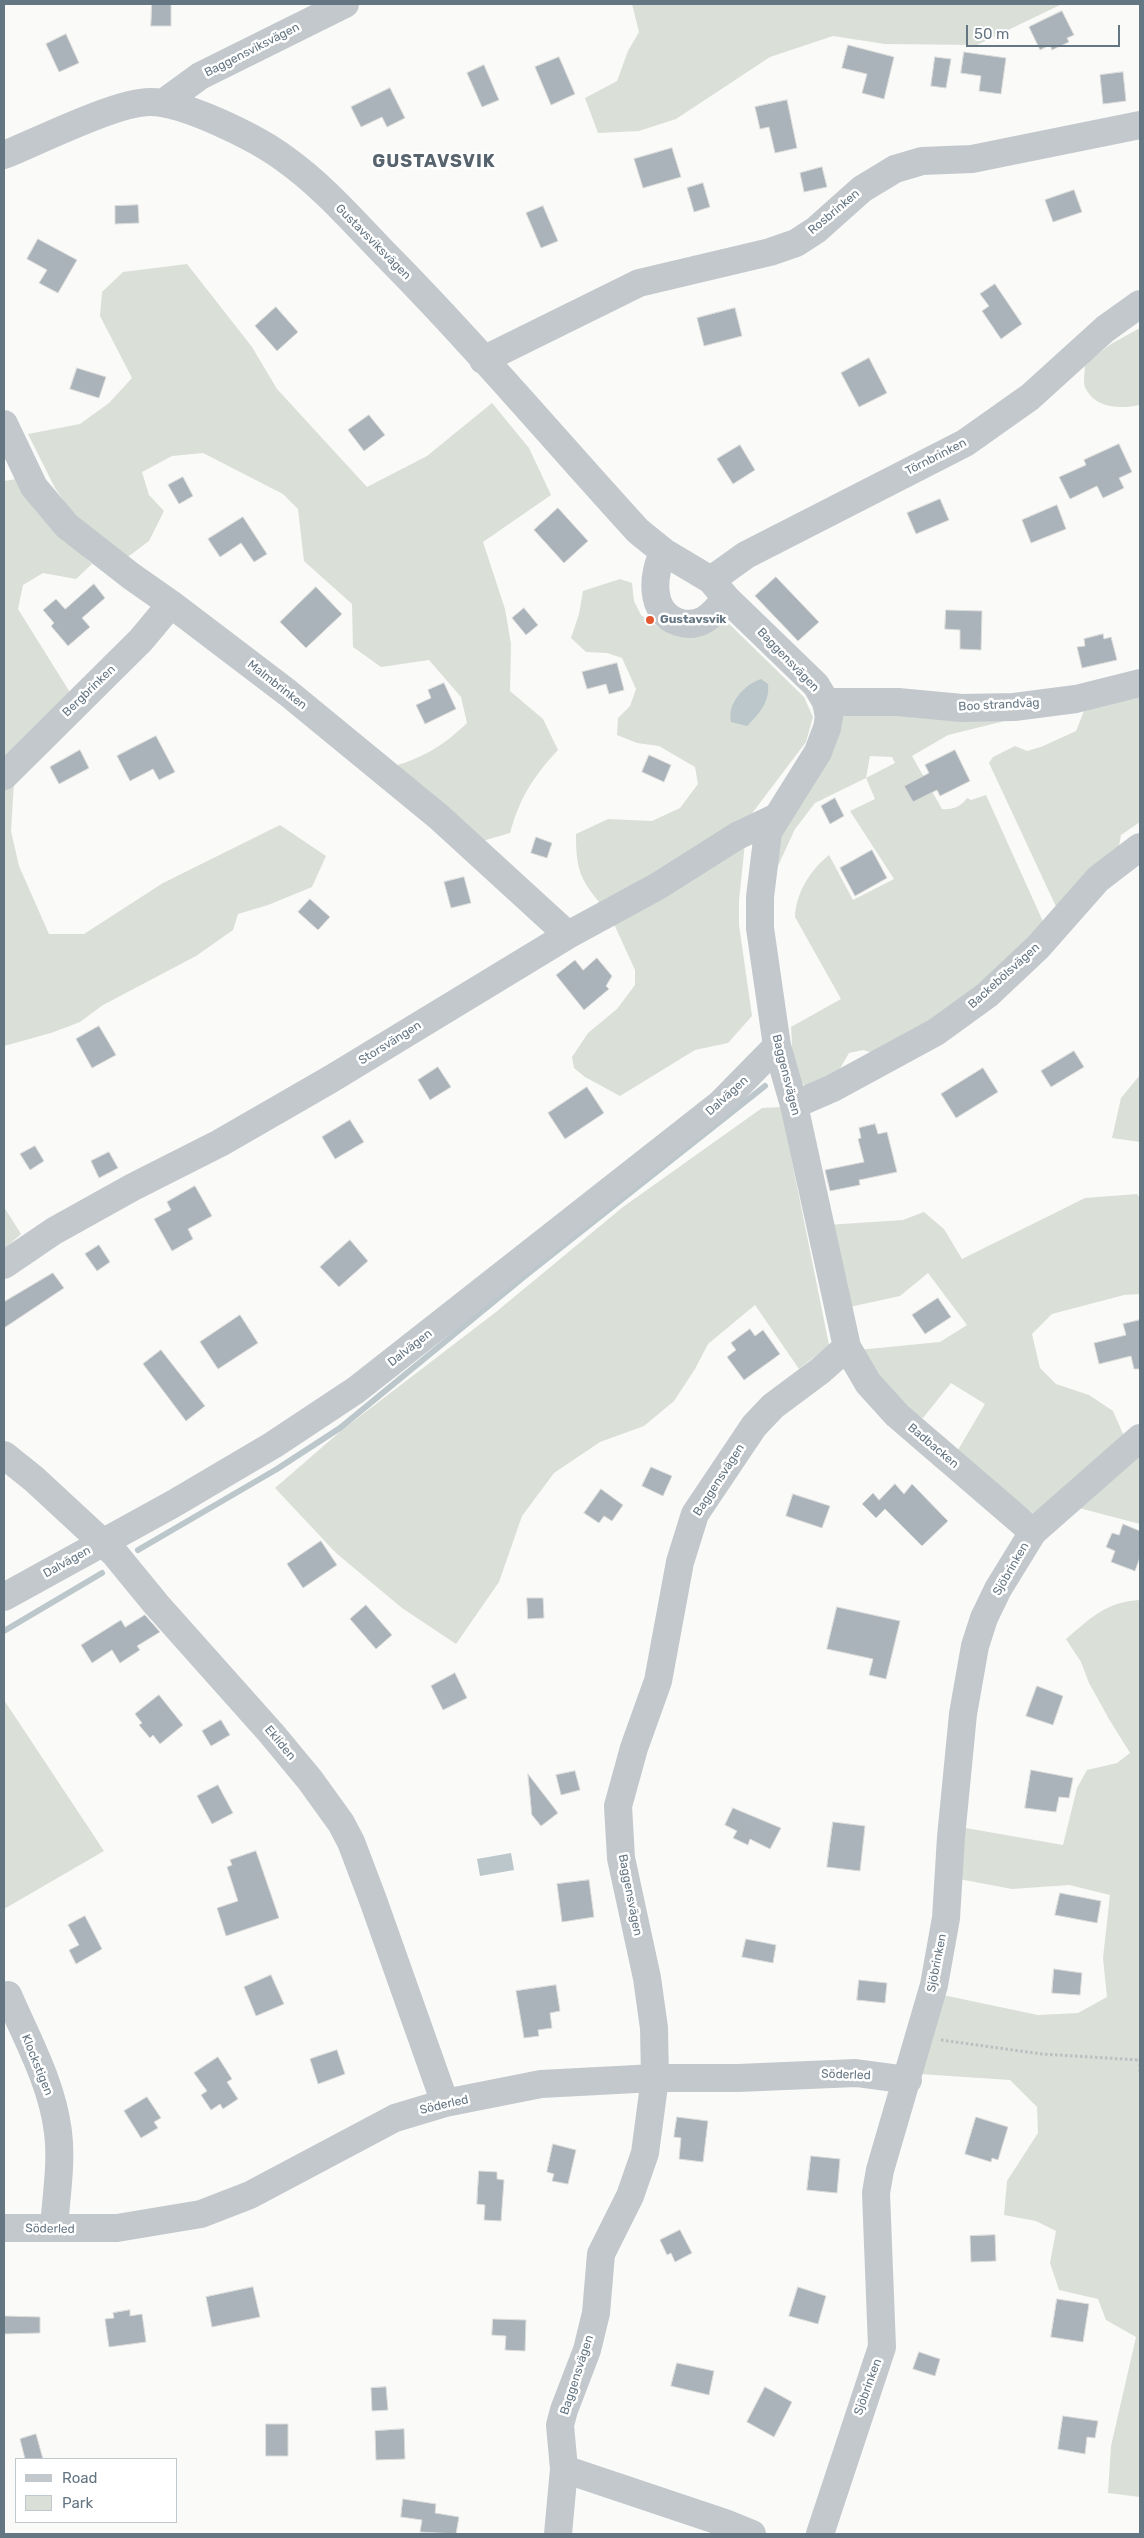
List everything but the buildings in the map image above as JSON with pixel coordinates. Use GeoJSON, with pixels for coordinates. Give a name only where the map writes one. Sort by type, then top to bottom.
{"type":"FeatureCollection","features":[{"type":"Feature","properties":{"kind":"street","name":"Baggensviksvägen"},"geometry":{"type":"LineString","coordinates":[[163,103],[200,76],[345,4]]}},
{"type":"Feature","properties":{"kind":"street","name":"Gustavsviksvägen"},"geometry":{"type":"LineString","coordinates":[[4,155],[115,110],[148,102],[180,106],[272,150],[298,168],[348,214],[424,293],[638,531],[664,552]]}},
{"type":"Feature","properties":{"kind":"street","name":"Rosbrinken"},"geometry":{"type":"LineString","coordinates":[[483,360],[639,284],[770,252],[796,243],[816,230],[862,189],[895,169],[922,161],[972,159],[1140,125]]}},
{"type":"Feature","properties":{"kind":"street","name":"Törnbrinken"},"geometry":{"type":"LineString","coordinates":[[664,552],[658,562],[655,587],[662,613],[672,620],[685,625],[695,624],[705,619],[719,589],[746,555],[965,443],[1030,397],[1105,329],[1140,304]]}},
{"type":"Feature","properties":{"kind":"street","name":"Malmbrinken"},"geometry":{"type":"LineString","coordinates":[[4,424],[34,487],[67,526],[130,576],[171,604],[288,693],[439,817],[568,935]]}},
{"type":"Feature","properties":{"kind":"street","name":"Baggensvägen"},"geometry":{"type":"LineString","coordinates":[[558,2534],[564,2469],[560,2425],[587,2350],[596,2313],[601,2254],[630,2196],[645,2153],[654,2078],[654,2028],[647,1978],[621,1858],[618,1806],[634,1748],[658,1681],[680,1562],[695,1514],[754,1426],[773,1406],[820,1371],[847,1347],[794,1106],[777,1046],[760,928],[760,896],[765,846],[775,818],[818,752],[829,717],[826,702],[816,685],[719,589],[664,552]]}},
{"type":"Feature","properties":{"kind":"street","name":"Bergbrinken"},"geometry":{"type":"LineString","coordinates":[[4,776],[141,640],[171,604]]}},
{"type":"Feature","properties":{"kind":"street","name":"Boo strandväg"},"geometry":{"type":"LineString","coordinates":[[826,702],[898,702],[962,708],[1014,707],[1076,699],[1140,683]]}},
{"type":"Feature","properties":{"kind":"street","name":"Storsvängen"},"geometry":{"type":"LineString","coordinates":[[4,1265],[54,1231],[133,1187],[220,1143],[331,1079],[568,935],[658,886],[737,836],[775,818]]}},
{"type":"Feature","properties":{"kind":"street","name":"Backebölsvägen"},"geometry":{"type":"LineString","coordinates":[[794,1106],[833,1088],[936,1032],[979,1000],[1038,947],[1098,879],[1140,847]]}},
{"type":"Feature","properties":{"kind":"street","name":"Dalvägen"},"geometry":{"type":"LineString","coordinates":[[4,1596],[104,1542],[273,1445],[356,1390],[720,1104],[777,1046]]}},
{"type":"Feature","properties":{"kind":"street","name":"Badbacken"},"geometry":{"type":"LineString","coordinates":[[847,1347],[868,1383],[897,1415],[1033,1532]]}},
{"type":"Feature","properties":{"kind":"street","name":"Sjöbrinken"},"geometry":{"type":"LineString","coordinates":[[820,2534],[882,2347],[876,2193],[880,2170],[908,2080],[934,1985],[946,1918],[951,1837],[963,1714],[975,1646],[984,1618],[998,1589],[1033,1532],[1140,1438]]}},
{"type":"Feature","properties":{"kind":"street","name":"Ekliden"},"geometry":{"type":"LineString","coordinates":[[4,1456],[34,1479],[104,1542],[271,1733],[310,1780],[340,1823],[351,1842],[373,1900],[445,2103]]}},
{"type":"Feature","properties":{"kind":"street","name":"Klockstigen"},"geometry":{"type":"LineString","coordinates":[[8,1995],[53,2103],[58,2142],[54,2228]]}},
{"type":"Feature","properties":{"kind":"street","name":"Söderled"},"geometry":{"type":"LineString","coordinates":[[4,2228],[80,2230],[146,2225],[220,2208],[250,2196],[395,2118],[445,2103],[541,2084],[654,2078],[738,2078],[856,2073],[908,2080]]}},
{"type":"Feature","properties":{"kind":"street"},"geometry":{"type":"LineString","coordinates":[[564,2469],[725,2523],[752,2534]]}},
{"type":"Feature","properties":{"kind":"path"},"geometry":{"type":"LineString","coordinates":[[920,2038],[1042,2054],[1140,2059],[1140,2074]]}},
{"type":"Feature","properties":{"kind":"green space"},"geometry":{"type":"Polygon","coordinates":[[[632,4],[1062,4],[977,45],[885,44],[833,36],[770,57],[676,119],[639,131],[598,133],[585,98],[617,81],[628,51],[639,32],[632,4]]]}},
{"type":"Feature","properties":{"kind":"green space"},"geometry":{"type":"Polygon","coordinates":[[[187,264],[252,347],[277,389],[367,487],[427,456],[492,403],[529,448],[551,495],[483,542],[505,609],[511,644],[510,691],[543,719],[558,750],[541,769],[528,788],[510,833],[479,842],[392,767],[432,750],[467,723],[461,697],[429,660],[381,667],[353,647],[352,604],[304,561],[298,509],[283,494],[203,453],[172,456],[142,472],[149,495],[164,511],[149,541],[121,562],[80,525],[55,488],[28,434],[80,424],[109,403],[132,378],[100,316],[102,292],[123,272],[187,264]]]}},
{"type":"Feature","properties":{"kind":"green space"},"geometry":{"type":"Polygon","coordinates":[[[1140,328],[1140,405],[1116,407],[1095,400],[1085,387],[1085,364],[1111,344],[1140,328]]]}},
{"type":"Feature","properties":{"kind":"green space"},"geometry":{"type":"Polygon","coordinates":[[[17,479],[37,512],[92,564],[76,579],[43,573],[23,585],[18,609],[71,694],[14,782],[11,831],[19,866],[49,934],[84,934],[163,883],[280,825],[326,856],[312,887],[268,905],[238,914],[233,930],[196,956],[103,1005],[80,1022],[51,1033],[4,1046],[4,481],[17,479]]]}},
{"type":"Feature","properties":{"kind":"green space"},"geometry":{"type":"Polygon","coordinates":[[[620,579],[632,583],[634,601],[641,615],[661,629],[680,631],[723,618],[804,697],[813,717],[806,742],[750,816],[601,904],[583,880],[580,872],[576,834],[608,819],[652,821],[680,808],[698,784],[695,767],[659,746],[637,743],[617,735],[618,718],[630,706],[636,689],[622,658],[607,653],[586,652],[571,638],[579,614],[583,591],[620,579]]]}},
{"type":"Feature","properties":{"kind":"green space"},"geometry":{"type":"Polygon","coordinates":[[[1140,697],[1140,822],[1121,835],[1118,851],[1059,913],[989,763],[993,757],[1015,746],[1027,751],[1041,747],[1076,731],[1084,711],[1140,697]]]}},
{"type":"Feature","properties":{"kind":"green space"},"geometry":{"type":"Polygon","coordinates":[[[845,712],[1025,716],[948,735],[912,756],[942,809],[956,807],[967,798],[971,800],[986,795],[1045,926],[1033,940],[950,1009],[874,1053],[863,1050],[849,1053],[835,1077],[808,1087],[802,1083],[795,1069],[791,1027],[841,999],[795,917],[801,891],[810,875],[829,855],[853,900],[894,879],[850,811],[875,799],[866,778],[815,803],[795,829],[772,879],[777,838],[834,736],[845,712]],[[870,756],[866,778],[895,763],[892,757],[870,756]]]}},
{"type":"Feature","properties":{"kind":"green space"},"geometry":{"type":"Polygon","coordinates":[[[745,843],[739,900],[739,925],[752,1016],[728,1043],[695,1050],[620,1096],[585,1077],[574,1068],[572,1057],[588,1033],[617,1009],[635,985],[635,970],[614,924],[745,843]]]}},
{"type":"Feature","properties":{"kind":"green space"},"geometry":{"type":"Polygon","coordinates":[[[1140,1075],[1140,1142],[1112,1138],[1121,1098],[1140,1075]]]}},
{"type":"Feature","properties":{"kind":"green space"},"geometry":{"type":"Polygon","coordinates":[[[781,1107],[829,1345],[799,1369],[755,1305],[708,1344],[695,1369],[674,1401],[644,1426],[600,1442],[554,1473],[522,1516],[499,1582],[456,1644],[402,1608],[336,1553],[275,1488],[342,1430],[496,1312],[623,1207],[762,1108],[781,1107]]]}},
{"type":"Feature","properties":{"kind":"green space"},"geometry":{"type":"Polygon","coordinates":[[[1137,1194],[1140,1199],[1140,1294],[1124,1295],[1052,1314],[1032,1334],[1040,1368],[1056,1384],[1089,1395],[1113,1411],[1127,1443],[1041,1519],[955,1455],[985,1404],[951,1383],[923,1418],[908,1411],[858,1350],[940,1342],[967,1325],[928,1273],[900,1296],[845,1308],[827,1225],[903,1220],[924,1212],[944,1229],[962,1259],[1085,1198],[1137,1194]]]}},
{"type":"Feature","properties":{"kind":"green space"},"geometry":{"type":"Polygon","coordinates":[[[4,1207],[21,1234],[4,1249],[4,1207]]]}},
{"type":"Feature","properties":{"kind":"green space"},"geometry":{"type":"Polygon","coordinates":[[[1140,1450],[1140,1524],[1079,1508],[1140,1450]]]}},
{"type":"Feature","properties":{"kind":"green space"},"geometry":{"type":"Polygon","coordinates":[[[1140,1600],[1140,2497],[1108,2493],[1111,2446],[1136,2337],[1106,2320],[1098,2299],[1059,2290],[1050,2263],[1056,2231],[1036,2221],[1004,2215],[1007,2181],[1038,2133],[1037,2107],[1010,2080],[920,2074],[938,1994],[1038,2015],[1078,2013],[1107,1997],[1103,1958],[1110,1895],[1069,1885],[1012,1889],[959,1879],[960,1827],[1063,1845],[1077,1788],[1087,1770],[1117,1763],[1130,1753],[1089,1683],[1081,1662],[1066,1639],[1108,1607],[1128,1601],[1140,1600]]]}},
{"type":"Feature","properties":{"kind":"green space"},"geometry":{"type":"Polygon","coordinates":[[[4,1700],[104,1851],[4,1909],[4,1700]]]}},
{"type":"Feature","properties":{"kind":"shaded area"},"geometry":{"type":"Polygon","coordinates":[[[761,679],[768,684],[768,690],[765,702],[759,712],[747,726],[731,722],[730,715],[738,696],[743,690],[761,679]]]}},
{"type":"Feature","properties":{"kind":"shaded area"},"geometry":{"type":"Polygon","coordinates":[[[511,1853],[514,1870],[480,1876],[477,1859],[511,1853]]]}},
{"type":"Feature","properties":{"kind":"waterway"},"geometry":{"type":"LineString","coordinates":[[138,1550],[277,1469],[340,1428],[525,1276],[765,1086]]}},
{"type":"Feature","properties":{"kind":"waterway"},"geometry":{"type":"LineString","coordinates":[[4,1631],[102,1573]]}},
{"type":"Feature","properties":{"kind":"place","name":"Gustavsvik"},"geometry":{"type":"Point","coordinates":[650,620]}},
{"type":"Feature","properties":{"kind":"district","name":"GUSTAVSVIK"},"geometry":{"type":"Point","coordinates":[434,162]}}]}
